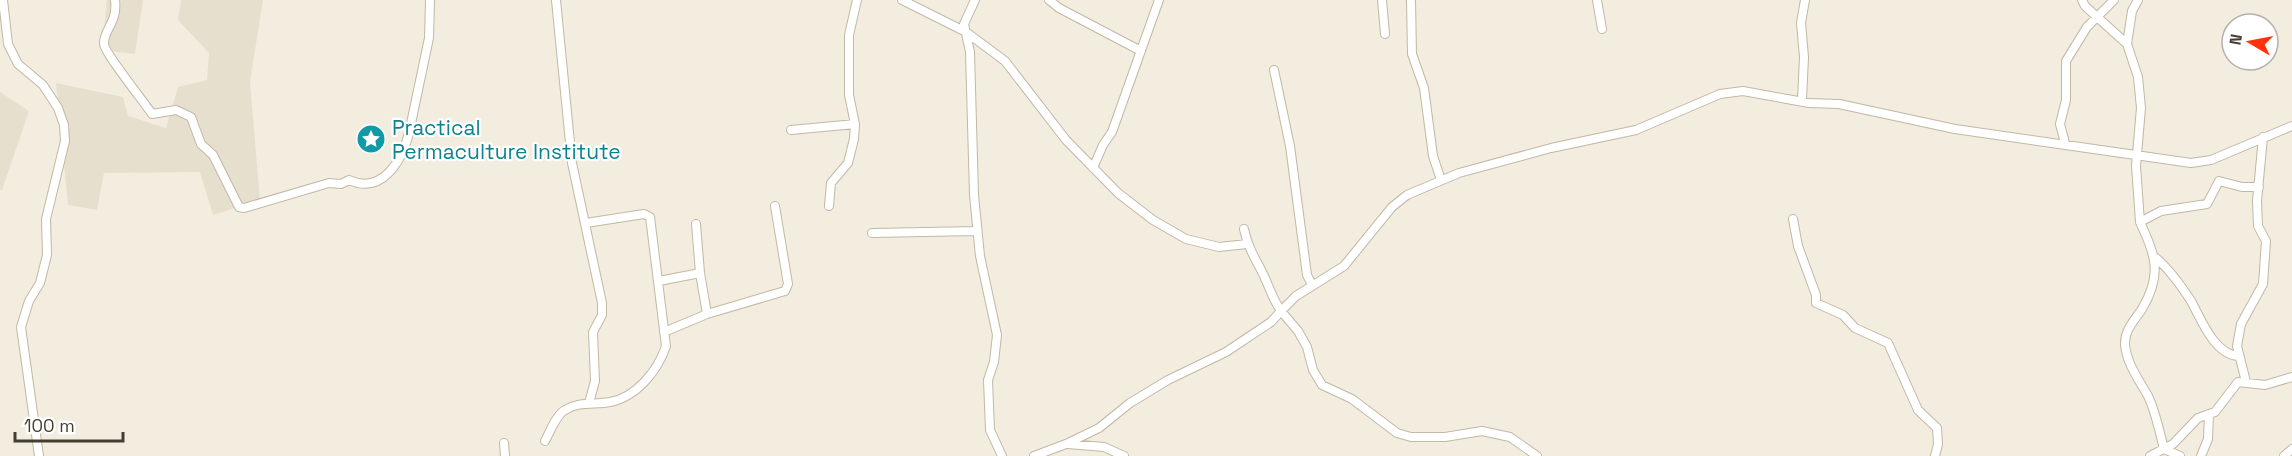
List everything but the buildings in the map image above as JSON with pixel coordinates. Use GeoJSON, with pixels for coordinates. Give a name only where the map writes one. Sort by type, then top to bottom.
{"type":"FeatureCollection","features":[{"type":"Feature","properties":{"kind":"street"},"geometry":{"type":"LineString","coordinates":[[3,0],[4,39],[18,64],[43,85],[58,108],[65,141],[46,219],[47,255],[40,283],[30,301],[21,327],[39,456]]}},
{"type":"Feature","properties":{"kind":"street"},"geometry":{"type":"LineString","coordinates":[[115,0],[117,13],[103,42],[105,52],[124,73],[152,114],[176,110],[191,117],[201,144],[213,155],[231,189],[233,200],[239,207],[244,208],[329,183],[341,184],[349,180],[361,185],[372,185],[394,166],[405,148],[409,133],[429,38],[430,0]]}},
{"type":"Feature","properties":{"kind":"street"},"geometry":{"type":"LineString","coordinates":[[556,0],[572,163],[599,281],[603,315],[593,332],[595,381],[589,403]]}},
{"type":"Feature","properties":{"kind":"street"},"geometry":{"type":"LineString","coordinates":[[830,206],[831,183],[848,163],[855,124],[849,94],[849,35],[857,0]]}},
{"type":"Feature","properties":{"kind":"street"},"geometry":{"type":"LineString","coordinates":[[902,0],[966,32],[1005,61],[1045,110],[1053,126],[1118,193],[1153,220],[1186,239],[1219,247],[1248,244]]}},
{"type":"Feature","properties":{"kind":"street"},"geometry":{"type":"LineString","coordinates":[[975,0],[966,16],[970,52],[969,96],[977,231],[997,335],[994,362],[988,380],[990,429],[1002,456]]}},
{"type":"Feature","properties":{"kind":"street"},"geometry":{"type":"LineString","coordinates":[[1048,0],[1141,51]]}},
{"type":"Feature","properties":{"kind":"street"},"geometry":{"type":"LineString","coordinates":[[1093,168],[1102,145],[1112,132],[1159,0]]}},
{"type":"Feature","properties":{"kind":"street"},"geometry":{"type":"LineString","coordinates":[[1382,0],[1385,34]]}},
{"type":"Feature","properties":{"kind":"street"},"geometry":{"type":"LineString","coordinates":[[1411,0],[1412,54],[1424,88],[1433,156],[1441,180]]}},
{"type":"Feature","properties":{"kind":"street"},"geometry":{"type":"LineString","coordinates":[[1597,0],[1602,29]]}},
{"type":"Feature","properties":{"kind":"street"},"geometry":{"type":"LineString","coordinates":[[1802,100],[1804,57],[1801,22],[1805,0]]}},
{"type":"Feature","properties":{"kind":"street"},"geometry":{"type":"LineString","coordinates":[[2082,0],[2085,6],[2127,44]]}},
{"type":"Feature","properties":{"kind":"street"},"geometry":{"type":"LineString","coordinates":[[2065,143],[2061,124],[2066,100],[2066,62],[2087,27],[2114,0]]}},
{"type":"Feature","properties":{"kind":"street"},"geometry":{"type":"LineString","coordinates":[[2138,0],[2132,11],[2127,44],[2140,91],[2137,154],[2140,222],[2156,258],[2190,299],[2211,338],[2231,355],[2238,356]]}},
{"type":"Feature","properties":{"kind":"street"},"geometry":{"type":"LineString","coordinates":[[1274,70],[1290,147],[1307,275],[1312,285]]}},
{"type":"Feature","properties":{"kind":"street"},"geometry":{"type":"LineString","coordinates":[[1034,456],[1099,428],[1130,403],[1168,380],[1226,352],[1271,321],[1312,285],[1344,266],[1392,207],[1407,195],[1441,180],[1551,148],[1636,130],[1720,94],[1743,91],[1839,104],[1955,129],[2065,143],[2191,163],[2211,160],[2292,126]]}},
{"type":"Feature","properties":{"kind":"street"},"geometry":{"type":"LineString","coordinates":[[791,130],[855,124]]}},
{"type":"Feature","properties":{"kind":"street"},"geometry":{"type":"LineString","coordinates":[[2246,382],[2246,371],[2238,356],[2241,324],[2263,285],[2266,241],[2258,226],[2263,137]]}},
{"type":"Feature","properties":{"kind":"street"},"geometry":{"type":"LineString","coordinates":[[2140,222],[2161,211],[2207,204],[2219,181],[2259,187]]}},
{"type":"Feature","properties":{"kind":"street"},"geometry":{"type":"LineString","coordinates":[[664,332],[707,314],[785,291],[788,284],[775,206]]}},
{"type":"Feature","properties":{"kind":"street"},"geometry":{"type":"LineString","coordinates":[[545,441],[562,411],[589,403],[612,402],[627,395],[660,366],[666,346],[650,217],[644,214],[586,223]]}},
{"type":"Feature","properties":{"kind":"street"},"geometry":{"type":"LineString","coordinates":[[1793,219],[1798,246],[1816,295],[1816,303],[1843,315],[1855,328],[1888,343],[1918,410],[1937,428],[1938,444],[1935,456]]}},
{"type":"Feature","properties":{"kind":"street"},"geometry":{"type":"LineString","coordinates":[[696,224],[700,273],[707,314]]}},
{"type":"Feature","properties":{"kind":"street"},"geometry":{"type":"LineString","coordinates":[[1244,229],[1248,244],[1261,269],[1271,297],[1298,331],[1307,347],[1313,370],[1322,385],[1372,412],[1384,425],[1411,437],[1445,437],[1482,431],[1510,437],[1537,456]]}},
{"type":"Feature","properties":{"kind":"street"},"geometry":{"type":"LineString","coordinates":[[872,233],[977,231]]}},
{"type":"Feature","properties":{"kind":"street"},"geometry":{"type":"LineString","coordinates":[[2156,258],[2151,291],[2140,312],[2134,315],[2125,345],[2130,363],[2150,401],[2164,449]]}},
{"type":"Feature","properties":{"kind":"street"},"geometry":{"type":"LineString","coordinates":[[658,281],[700,273]]}},
{"type":"Feature","properties":{"kind":"street"},"geometry":{"type":"LineString","coordinates":[[2150,456],[2187,433],[2198,418],[2215,412],[2238,382],[2265,385],[2292,377]]}},
{"type":"Feature","properties":{"kind":"street"},"geometry":{"type":"LineString","coordinates":[[2201,456],[2208,439],[2209,414]]}},
{"type":"Feature","properties":{"kind":"street"},"geometry":{"type":"LineString","coordinates":[[504,443],[505,456]]}},
{"type":"Feature","properties":{"kind":"street"},"geometry":{"type":"LineString","coordinates":[[1066,444],[1104,447],[1124,456]]}},
{"type":"Feature","properties":{"kind":"street"},"geometry":{"type":"LineString","coordinates":[[2164,449],[2180,456]]}},
{"type":"Feature","properties":{"kind":"street"},"geometry":{"type":"LineString","coordinates":[[2284,456],[2292,449]]}},
{"type":"Feature","properties":{"kind":"shaded area"},"geometry":{"type":"Polygon","coordinates":[[[107,0],[143,0],[135,54],[102,50],[107,0]]]}},
{"type":"Feature","properties":{"kind":"shaded area"},"geometry":{"type":"Polygon","coordinates":[[[181,0],[263,0],[250,82],[260,200],[213,215],[200,172],[104,173],[97,210],[68,205],[56,83],[123,97],[128,116],[166,128],[178,87],[207,80],[209,53],[178,20],[181,0]]]}},
{"type":"Feature","properties":{"kind":"shaded area"},"geometry":{"type":"Polygon","coordinates":[[[0,92],[29,111],[2,190],[0,190],[0,92]]]}},
{"type":"Feature","properties":{"kind":"place","name":"Practical Permaculture Institute"},"geometry":{"type":"Point","coordinates":[371,139]}}]}
